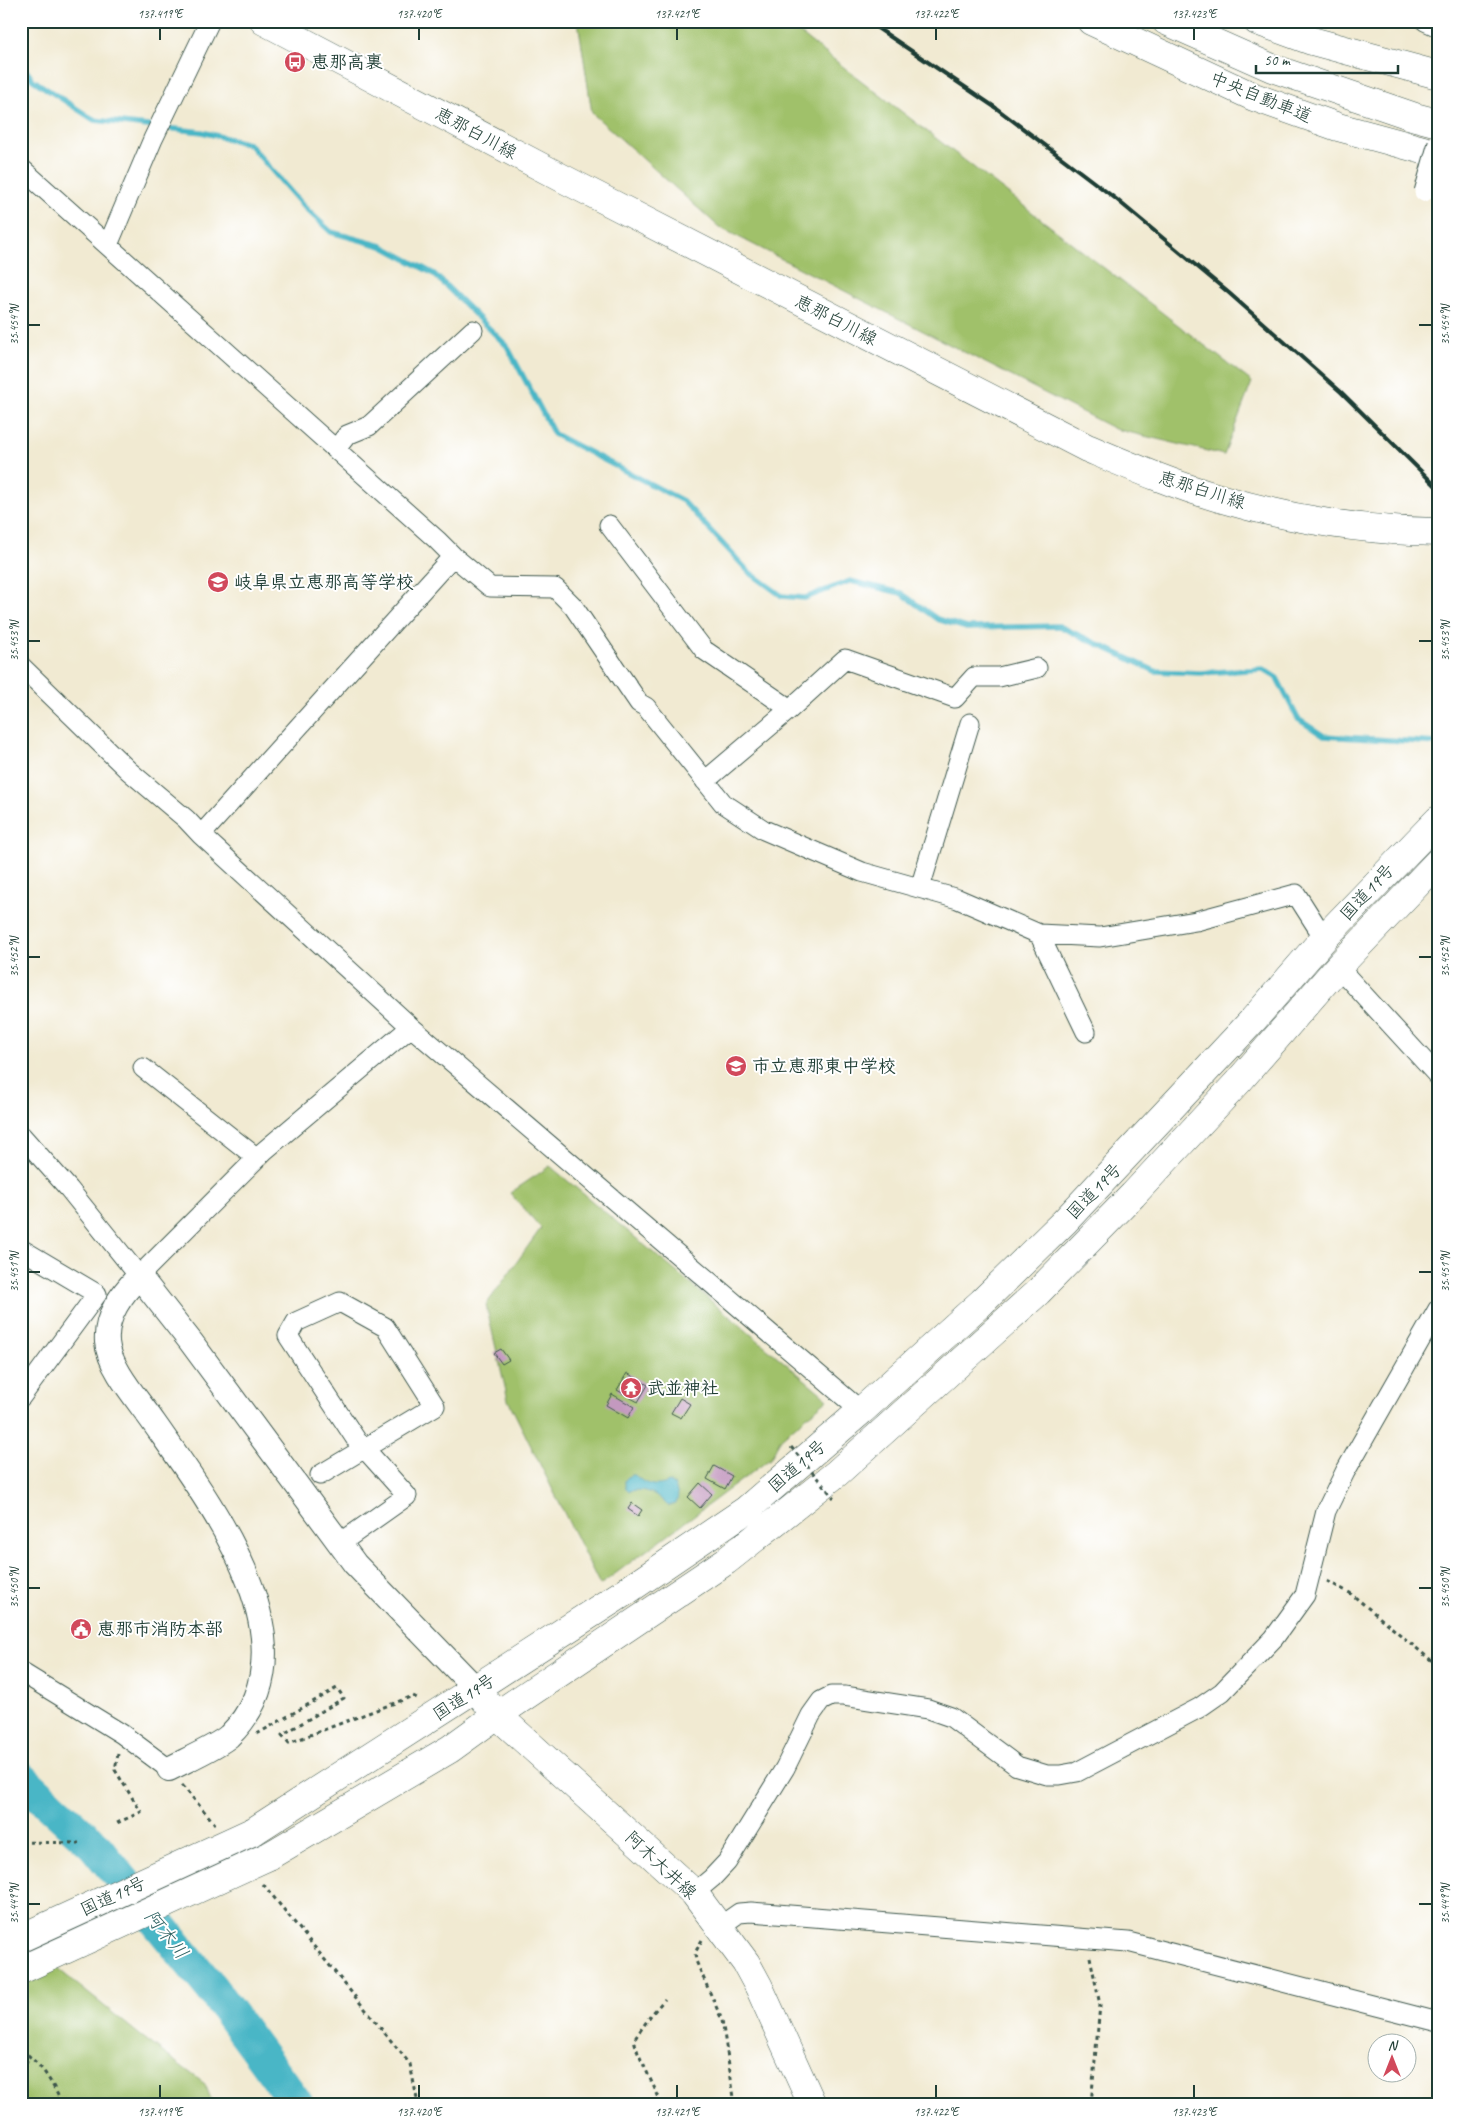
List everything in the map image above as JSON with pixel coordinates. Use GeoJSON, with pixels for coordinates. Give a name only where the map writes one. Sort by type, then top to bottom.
{"type":"FeatureCollection","features":[{"type":"Feature","properties":{"kind":"main road","name":"恵那白川線"},"geometry":{"type":"LineString","coordinates":[[264,21],[581,188],[1087,448],[1151,474],[1219,498],[1282,514],[1365,528],[1438,532]]}},
{"type":"Feature","properties":{"kind":"main road","name":"中央自動車道"},"geometry":{"type":"LineString","coordinates":[[1091,21],[1254,97],[1338,127],[1438,154]]}},
{"type":"Feature","properties":{"kind":"main road","name":"中央自動車道"},"geometry":{"type":"LineString","coordinates":[[1166,21],[1272,68],[1415,117],[1438,123]]}},
{"type":"Feature","properties":{"kind":"main road"},"geometry":{"type":"LineString","coordinates":[[1257,21],[1312,41],[1438,75]]}},
{"type":"Feature","properties":{"kind":"main road","name":"国道19号"},"geometry":{"type":"LineString","coordinates":[[21,1938],[254,1831],[628,1590],[746,1510],[861,1412],[982,1302],[1065,1221],[1240,1034],[1326,936],[1438,820]]}},
{"type":"Feature","properties":{"kind":"main road","name":"国道19号"},"geometry":{"type":"LineString","coordinates":[[21,1970],[264,1867],[450,1750],[497,1715],[726,1561],[836,1473],[1038,1292],[1238,1082],[1338,967],[1438,862]]}},
{"type":"Feature","properties":{"kind":"main road","name":"阿木大井線"},"geometry":{"type":"LineString","coordinates":[[476,1689],[497,1715],[694,1893],[746,1963],[759,1987],[812,2104]]}},
{"type":"Feature","properties":{"kind":"street"},"geometry":{"type":"LineString","coordinates":[[108,245],[153,139],[210,21]]}},
{"type":"Feature","properties":{"kind":"street"},"geometry":{"type":"LineString","coordinates":[[1424,21],[1438,27]]}},
{"type":"Feature","properties":{"kind":"street"},"geometry":{"type":"LineString","coordinates":[[1424,192],[1438,143]]}},
{"type":"Feature","properties":{"kind":"street"},"geometry":{"type":"LineString","coordinates":[[21,168],[453,556],[490,587],[555,588],[573,606],[639,703],[646,707],[723,803],[764,830],[862,872],[958,899],[1039,934],[1100,937],[1196,921],[1296,894],[1317,927],[1326,936]]}},
{"type":"Feature","properties":{"kind":"street"},"geometry":{"type":"LineString","coordinates":[[336,449],[348,435],[370,426],[473,330]]}},
{"type":"Feature","properties":{"kind":"street"},"geometry":{"type":"LineString","coordinates":[[608,525],[704,650],[790,709]]}},
{"type":"Feature","properties":{"kind":"street"},"geometry":{"type":"LineString","coordinates":[[201,835],[453,556]]}},
{"type":"Feature","properties":{"kind":"street"},"geometry":{"type":"LineString","coordinates":[[706,781],[845,659],[956,698],[974,677],[999,677],[1037,668]]}},
{"type":"Feature","properties":{"kind":"street"},"geometry":{"type":"LineString","coordinates":[[21,666],[128,771],[186,819],[201,835],[411,1027],[861,1412]]}},
{"type":"Feature","properties":{"kind":"street"},"geometry":{"type":"LineString","coordinates":[[920,888],[970,723]]}},
{"type":"Feature","properties":{"kind":"street"},"geometry":{"type":"LineString","coordinates":[[1039,934],[1086,1032]]}},
{"type":"Feature","properties":{"kind":"street"},"geometry":{"type":"LineString","coordinates":[[1338,967],[1438,1076]]}},
{"type":"Feature","properties":{"kind":"street"},"geometry":{"type":"LineString","coordinates":[[21,1672],[122,1734],[169,1769],[228,1737],[253,1703],[260,1684],[263,1647],[256,1604],[233,1544],[205,1495],[125,1380],[112,1357],[107,1339],[112,1315],[122,1294],[257,1158],[411,1027]]}},
{"type":"Feature","properties":{"kind":"street"},"geometry":{"type":"LineString","coordinates":[[142,1068],[257,1158]]}},
{"type":"Feature","properties":{"kind":"street"},"geometry":{"type":"LineString","coordinates":[[21,1135],[69,1189],[191,1342],[355,1564],[476,1689]]}},
{"type":"Feature","properties":{"kind":"street"},"geometry":{"type":"LineString","coordinates":[[21,1249],[97,1294],[21,1397]]}},
{"type":"Feature","properties":{"kind":"street"},"geometry":{"type":"LineString","coordinates":[[320,1475],[364,1448],[435,1406],[385,1326],[340,1302],[296,1322],[288,1336],[364,1448],[407,1496],[340,1544]]}},
{"type":"Feature","properties":{"kind":"street"},"geometry":{"type":"LineString","coordinates":[[694,1893],[727,1862],[785,1768],[811,1715],[820,1701],[831,1696],[844,1696],[928,1709],[950,1717],[1017,1766],[1048,1775],[1060,1775],[1077,1772],[1199,1708],[1222,1692],[1274,1638],[1305,1595],[1326,1511],[1438,1309]]}},
{"type":"Feature","properties":{"kind":"street"},"geometry":{"type":"LineString","coordinates":[[719,1927],[739,1912],[751,1912],[1136,1944],[1438,2022]]}},
{"type":"Feature","properties":{"kind":"path"},"geometry":{"type":"LineString","coordinates":[[790,1446],[834,1498]]}},
{"type":"Feature","properties":{"kind":"path"},"geometry":{"type":"LineString","coordinates":[[1311,1573],[1350,1593],[1438,1666]]}},
{"type":"Feature","properties":{"kind":"path"},"geometry":{"type":"LineString","coordinates":[[249,1738],[337,1688],[344,1698],[282,1735],[289,1744],[413,1696],[420,1700]]}},
{"type":"Feature","properties":{"kind":"path"},"geometry":{"type":"LineString","coordinates":[[117,1823],[141,1812],[115,1770],[122,1734]]}},
{"type":"Feature","properties":{"kind":"path"},"geometry":{"type":"LineString","coordinates":[[169,1769],[221,1832]]}},
{"type":"Feature","properties":{"kind":"path"},"geometry":{"type":"LineString","coordinates":[[21,1842],[79,1843]]}},
{"type":"Feature","properties":{"kind":"path"},"geometry":{"type":"LineString","coordinates":[[264,1867],[410,2064],[418,2104]]}},
{"type":"Feature","properties":{"kind":"path"},"geometry":{"type":"LineString","coordinates":[[719,1927],[702,1940],[695,1953],[696,1960],[722,2020],[735,2104]]}},
{"type":"Feature","properties":{"kind":"path"},"geometry":{"type":"LineString","coordinates":[[1088,1939],[1088,1949],[1100,2005],[1091,2104]]}},
{"type":"Feature","properties":{"kind":"path"},"geometry":{"type":"LineString","coordinates":[[662,2104],[638,2053],[634,2040],[651,2014],[665,1999]]}},
{"type":"Feature","properties":{"kind":"path"},"geometry":{"type":"LineString","coordinates":[[21,2050],[31,2057],[52,2082],[62,2104]]}},
{"type":"Feature","properties":{"kind":"path"},"geometry":{"type":"LineString","coordinates":[[21,2071],[31,2057]]}},
{"type":"Feature","properties":{"kind":"green space"},"geometry":{"type":"Polygon","coordinates":[[[578,21],[784,21],[1252,382],[1224,455],[1115,429],[719,227],[592,113],[578,21]]]}},
{"type":"Feature","properties":{"kind":"green space"},"geometry":{"type":"Polygon","coordinates":[[[550,1166],[828,1399],[781,1438],[770,1459],[600,1585],[508,1400],[486,1305],[541,1228],[510,1193],[550,1166]]]}},
{"type":"Feature","properties":{"kind":"green space"},"geometry":{"type":"Polygon","coordinates":[[[21,1939],[140,2035],[205,2084],[213,2104],[21,2104],[21,1939]]]}},
{"type":"Feature","properties":{"kind":"water"},"geometry":{"type":"Polygon","coordinates":[[[630,1475],[635,1475],[651,1485],[669,1482],[675,1486],[678,1496],[676,1504],[668,1506],[651,1492],[641,1490],[629,1491],[625,1487],[625,1480],[630,1475]]]}},
{"type":"Feature","properties":{"kind":"building"},"geometry":{"type":"Polygon","coordinates":[[[501,1349],[509,1360],[502,1364],[494,1353],[501,1349]]]}},
{"type":"Feature","properties":{"kind":"building"},"geometry":{"type":"Polygon","coordinates":[[[627,1373],[648,1385],[638,1402],[617,1390],[627,1373]]]}},
{"type":"Feature","properties":{"kind":"building"},"geometry":{"type":"Polygon","coordinates":[[[612,1394],[634,1407],[628,1418],[606,1405],[612,1394]]]}},
{"type":"Feature","properties":{"kind":"building"},"geometry":{"type":"Polygon","coordinates":[[[680,1398],[690,1404],[681,1418],[671,1413],[680,1398]]]}},
{"type":"Feature","properties":{"kind":"building"},"geometry":{"type":"Polygon","coordinates":[[[714,1466],[732,1476],[725,1489],[707,1479],[714,1466]]]}},
{"type":"Feature","properties":{"kind":"building"},"geometry":{"type":"Polygon","coordinates":[[[700,1483],[712,1494],[700,1508],[688,1497],[700,1483]]]}},
{"type":"Feature","properties":{"kind":"building"},"geometry":{"type":"Polygon","coordinates":[[[632,1503],[642,1510],[638,1516],[628,1509],[632,1503]]]}},
{"type":"Feature","properties":{"kind":"waterway"},"geometry":{"type":"LineString","coordinates":[[21,64],[33,80],[94,120],[202,132],[249,144],[303,206],[331,232],[382,246],[434,274],[507,346],[554,434],[683,501],[749,572],[782,596],[805,598],[850,581],[901,593],[937,619],[967,628],[1059,626],[1155,671],[1200,673],[1263,669],[1277,678],[1298,719],[1324,736],[1438,743]]}},
{"type":"Feature","properties":{"kind":"waterway","name":"阿木川"},"geometry":{"type":"LineString","coordinates":[[21,1778],[94,1845],[212,1989],[297,2104]]}},
{"type":"Feature","properties":{"kind":"railway"},"geometry":{"type":"LineString","coordinates":[[867,21],[996,108],[1116,199],[1229,293],[1341,392],[1438,488]]}},
{"type":"Feature","properties":{"kind":"place","name":"恵那高裏"},"geometry":{"type":"Point","coordinates":[295,62]}},
{"type":"Feature","properties":{"kind":"place","name":"岐阜県立恵那高等学校"},"geometry":{"type":"Point","coordinates":[218,582]}},
{"type":"Feature","properties":{"kind":"place","name":"市立恵那東中学校"},"geometry":{"type":"Point","coordinates":[736,1066]}},
{"type":"Feature","properties":{"kind":"place","name":"武並神社"},"geometry":{"type":"Point","coordinates":[631,1388]}},
{"type":"Feature","properties":{"kind":"place","name":"恵那市消防本部"},"geometry":{"type":"Point","coordinates":[81,1629]}}]}
